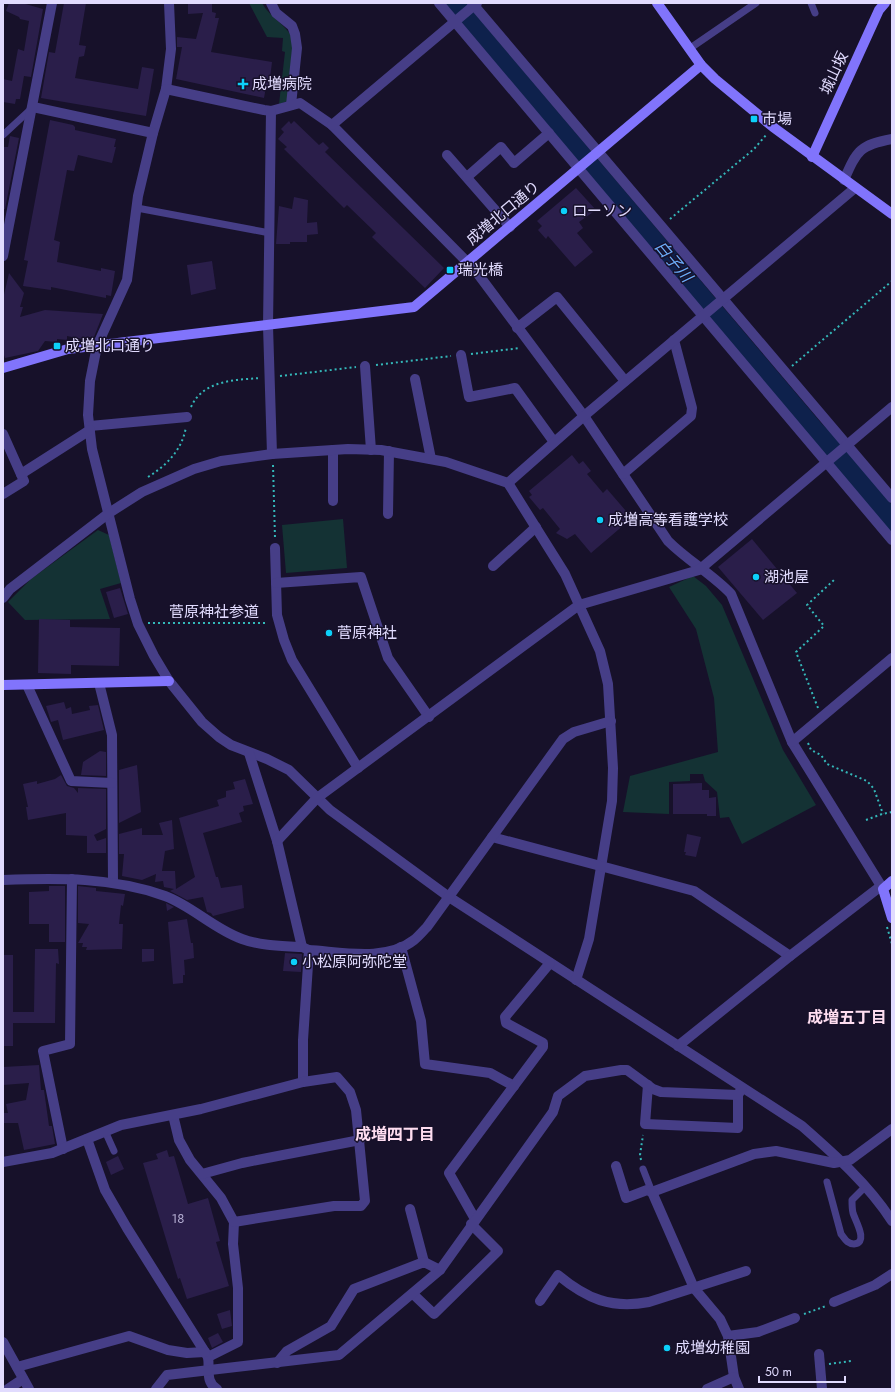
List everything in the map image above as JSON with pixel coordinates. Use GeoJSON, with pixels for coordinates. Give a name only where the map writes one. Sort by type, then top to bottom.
{"type":"FeatureCollection","features":[{"type":"Feature","properties":{"kind":"street"},"geometry":{"type":"LineString","coordinates":[[3,256],[52,3]]}},
{"type":"Feature","properties":{"kind":"street"},"geometry":{"type":"LineString","coordinates":[[169,3],[171,49],[166,89],[153,133],[137,208],[127,280],[97,346],[90,381],[90,428],[92,449],[138,624],[154,656],[170,681],[202,722],[231,745],[267,759],[289,770],[330,810],[449,897],[678,1046],[740,1092],[802,1126],[843,1162],[882,1206],[892,1221]]}},
{"type":"Feature","properties":{"kind":"street"},"geometry":{"type":"LineString","coordinates":[[271,3],[276,13],[292,26],[295,34],[297,48],[291,106]]}},
{"type":"Feature","properties":{"kind":"street"},"geometry":{"type":"LineString","coordinates":[[439,3],[456,21],[892,540]]}},
{"type":"Feature","properties":{"kind":"street"},"geometry":{"type":"LineString","coordinates":[[657,3],[701,65],[729,92],[773,127],[892,214]]}},
{"type":"Feature","properties":{"kind":"street","name":"城山坂"},"geometry":{"type":"LineString","coordinates":[[812,156],[882,4]]}},
{"type":"Feature","properties":{"kind":"street"},"geometry":{"type":"LineString","coordinates":[[332,125],[473,5],[597,154],[661,226],[721,300],[892,498]]}},
{"type":"Feature","properties":{"kind":"street","name":"成増北口通り"},"geometry":{"type":"LineString","coordinates":[[3,368],[59,351],[414,307],[701,65]]}},
{"type":"Feature","properties":{"kind":"street"},"geometry":{"type":"LineString","coordinates":[[166,89],[271,111],[300,103],[332,125],[475,270],[584,416],[668,541],[682,555],[718,581],[731,594],[792,742],[882,888],[892,918]]}},
{"type":"Feature","properties":{"kind":"street"},"geometry":{"type":"LineString","coordinates":[[33,107],[153,133]]}},
{"type":"Feature","properties":{"kind":"street"},"geometry":{"type":"LineString","coordinates":[[271,111],[268,326],[273,457]]}},
{"type":"Feature","properties":{"kind":"street"},"geometry":{"type":"LineString","coordinates":[[467,177],[501,147],[514,163],[549,133]]}},
{"type":"Feature","properties":{"kind":"street"},"geometry":{"type":"LineString","coordinates":[[844,180],[854,156],[863,148],[875,142],[892,139]]}},
{"type":"Feature","properties":{"kind":"street"},"geometry":{"type":"LineString","coordinates":[[447,155],[510,226]]}},
{"type":"Feature","properties":{"kind":"street"},"geometry":{"type":"LineString","coordinates":[[508,483],[625,381],[855,188]]}},
{"type":"Feature","properties":{"kind":"street"},"geometry":{"type":"LineString","coordinates":[[517,328],[556,297],[625,381]]}},
{"type":"Feature","properties":{"kind":"street"},"geometry":{"type":"LineString","coordinates":[[623,474],[691,416],[692,408],[674,340]]}},
{"type":"Feature","properties":{"kind":"street"},"geometry":{"type":"LineString","coordinates":[[461,355],[469,397],[514,388],[554,442]]}},
{"type":"Feature","properties":{"kind":"street"},"geometry":{"type":"LineString","coordinates":[[365,366],[371,450]]}},
{"type":"Feature","properties":{"kind":"street"},"geometry":{"type":"LineString","coordinates":[[415,379],[431,459]]}},
{"type":"Feature","properties":{"kind":"street"},"geometry":{"type":"LineString","coordinates":[[277,841],[317,798],[429,717],[579,605],[701,568],[892,407]]}},
{"type":"Feature","properties":{"kind":"street"},"geometry":{"type":"LineString","coordinates":[[21,474],[90,428],[187,418]]}},
{"type":"Feature","properties":{"kind":"street"},"geometry":{"type":"LineString","coordinates":[[3,434],[24,481],[3,494]]}},
{"type":"Feature","properties":{"kind":"street"},"geometry":{"type":"LineString","coordinates":[[333,450],[333,501]]}},
{"type":"Feature","properties":{"kind":"street"},"geometry":{"type":"LineString","coordinates":[[3,598],[10,588],[109,513],[142,492],[194,469],[221,461],[333,450],[389,451],[431,459],[508,483],[566,574],[600,650],[608,684],[613,768],[612,801],[589,939],[576,980]]}},
{"type":"Feature","properties":{"kind":"street"},"geometry":{"type":"LineString","coordinates":[[388,514],[389,451]]}},
{"type":"Feature","properties":{"kind":"street"},"geometry":{"type":"LineString","coordinates":[[493,566],[536,527]]}},
{"type":"Feature","properties":{"kind":"street"},"geometry":{"type":"LineString","coordinates":[[275,548],[277,615],[292,660],[358,768]]}},
{"type":"Feature","properties":{"kind":"street"},"geometry":{"type":"LineString","coordinates":[[276,583],[362,577],[388,658],[429,717]]}},
{"type":"Feature","properties":{"kind":"street"},"geometry":{"type":"LineString","coordinates":[[792,742],[892,658]]}},
{"type":"Feature","properties":{"kind":"street"},"geometry":{"type":"LineString","coordinates":[[3,686],[170,681]]}},
{"type":"Feature","properties":{"kind":"street"},"geometry":{"type":"LineString","coordinates":[[100,683],[112,735],[113,882]]}},
{"type":"Feature","properties":{"kind":"street"},"geometry":{"type":"LineString","coordinates":[[27,685],[71,781],[112,783]]}},
{"type":"Feature","properties":{"kind":"street"},"geometry":{"type":"LineString","coordinates":[[3,880],[72,879],[113,882],[166,897],[240,939],[254,943],[362,954],[384,952],[401,947],[414,940],[427,927],[563,740],[574,732],[611,722]]}},
{"type":"Feature","properties":{"kind":"street"},"geometry":{"type":"LineString","coordinates":[[249,753],[277,841],[305,949],[303,1082]]}},
{"type":"Feature","properties":{"kind":"street"},"geometry":{"type":"LineString","coordinates":[[492,837],[694,891],[790,956]]}},
{"type":"Feature","properties":{"kind":"street"},"geometry":{"type":"LineString","coordinates":[[63,1149],[43,1051],[70,1044],[72,879]]}},
{"type":"Feature","properties":{"kind":"street"},"geometry":{"type":"LineString","coordinates":[[678,1046],[790,956],[892,881]]}},
{"type":"Feature","properties":{"kind":"street"},"geometry":{"type":"LineString","coordinates":[[401,947],[421,1021],[425,1064],[490,1073],[514,1086]]}},
{"type":"Feature","properties":{"kind":"street"},"geometry":{"type":"LineString","coordinates":[[413,1294],[434,1314],[498,1251],[473,1222],[449,1173],[543,1047],[543,1043],[506,1022],[505,1017],[550,963]]}},
{"type":"Feature","properties":{"kind":"street"},"geometry":{"type":"LineString","coordinates":[[156,1389],[167,1375],[339,1355],[440,1270],[553,1112],[558,1096],[585,1076],[627,1070],[661,1092],[740,1092]]}},
{"type":"Feature","properties":{"kind":"street"},"geometry":{"type":"LineString","coordinates":[[3,1162],[29,1158],[63,1149],[121,1124],[201,1109],[303,1082],[337,1077],[350,1092],[356,1110],[365,1201],[361,1206],[334,1206],[234,1222]]}},
{"type":"Feature","properties":{"kind":"street"},"geometry":{"type":"LineString","coordinates":[[648,1085],[645,1126],[738,1128],[740,1092]]}},
{"type":"Feature","properties":{"kind":"street"},"geometry":{"type":"LineString","coordinates":[[16,1367],[129,1336],[168,1350],[187,1353],[206,1354],[238,1342],[238,1288],[234,1250],[234,1222],[221,1198],[190,1160],[179,1140],[173,1114]]}},
{"type":"Feature","properties":{"kind":"street"},"geometry":{"type":"LineString","coordinates":[[616,1166],[626,1198],[647,1190],[652,1192],[754,1154],[776,1151],[834,1163],[843,1162],[850,1160],[892,1129]]}},
{"type":"Feature","properties":{"kind":"street"},"geometry":{"type":"LineString","coordinates":[[87,1139],[105,1190],[206,1354],[210,1369],[208,1375],[210,1383],[217,1389]]}},
{"type":"Feature","properties":{"kind":"street"},"geometry":{"type":"LineString","coordinates":[[202,1174],[242,1163],[360,1140]]}},
{"type":"Feature","properties":{"kind":"street"},"geometry":{"type":"LineString","coordinates":[[652,1192],[694,1288],[720,1319],[728,1336],[734,1377],[739,1389]]}},
{"type":"Feature","properties":{"kind":"street"},"geometry":{"type":"LineString","coordinates":[[410,1208],[424,1262]]}},
{"type":"Feature","properties":{"kind":"street"},"geometry":{"type":"LineString","coordinates":[[276,1363],[287,1351],[331,1326],[354,1289],[424,1262],[440,1270]]}},
{"type":"Feature","properties":{"kind":"street"},"geometry":{"type":"LineString","coordinates":[[540,1301],[558,1275],[577,1291],[603,1301],[634,1305],[649,1302],[746,1271]]}},
{"type":"Feature","properties":{"kind":"street"},"geometry":{"type":"LineString","coordinates":[[834,1302],[875,1285],[892,1274]]}},
{"type":"Feature","properties":{"kind":"street"},"geometry":{"type":"LineString","coordinates":[[728,1336],[758,1332],[795,1318]]}},
{"type":"Feature","properties":{"kind":"street"},"geometry":{"type":"LineString","coordinates":[[3,1342],[29,1389]]}},
{"type":"Feature","properties":{"kind":"street"},"geometry":{"type":"LineString","coordinates":[[819,1354],[822,1389]]}},
{"type":"Feature","properties":{"kind":"street"},"geometry":{"type":"LineString","coordinates":[[707,1389],[734,1377]]}},
{"type":"Feature","properties":{"kind":"street"},"geometry":{"type":"LineString","coordinates":[[8,1389],[23,1379]]}},
{"type":"Feature","properties":{"kind":"lane"},"geometry":{"type":"LineString","coordinates":[[689,49],[756,3]]}},
{"type":"Feature","properties":{"kind":"lane"},"geometry":{"type":"LineString","coordinates":[[811,3],[815,13]]}},
{"type":"Feature","properties":{"kind":"lane"},"geometry":{"type":"LineString","coordinates":[[3,135],[33,107]]}},
{"type":"Feature","properties":{"kind":"lane"},"geometry":{"type":"LineString","coordinates":[[137,208],[270,233]]}},
{"type":"Feature","properties":{"kind":"lane"},"geometry":{"type":"LineString","coordinates":[[105,1132],[114,1151]]}},
{"type":"Feature","properties":{"kind":"lane"},"geometry":{"type":"LineString","coordinates":[[643,1169],[652,1192]]}},
{"type":"Feature","properties":{"kind":"lane"},"geometry":{"type":"LineString","coordinates":[[826,1182],[842,1234],[847,1242],[852,1244],[861,1238],[861,1233],[853,1211],[852,1200],[865,1187]]}},
{"type":"Feature","properties":{"kind":"path"},"geometry":{"type":"LineString","coordinates":[[661,226],[754,149],[773,127]]}},
{"type":"Feature","properties":{"kind":"path"},"geometry":{"type":"LineString","coordinates":[[784,373],[892,281]]}},
{"type":"Feature","properties":{"kind":"path"},"geometry":{"type":"LineString","coordinates":[[142,480],[163,467],[171,460],[185,432],[187,418],[195,399],[206,389],[220,383],[522,348]]}},
{"type":"Feature","properties":{"kind":"path"},"geometry":{"type":"LineString","coordinates":[[273,457],[275,548]]}},
{"type":"Feature","properties":{"kind":"path"},"geometry":{"type":"LineString","coordinates":[[822,717],[796,652],[824,626],[807,605],[834,580]]}},
{"type":"Feature","properties":{"kind":"path","name":"菅原神社参道"},"geometry":{"type":"LineString","coordinates":[[148,623],[279,623]]}},
{"type":"Feature","properties":{"kind":"path"},"geometry":{"type":"LineString","coordinates":[[804,732],[810,750],[821,755],[827,764],[867,781],[871,785],[874,789],[883,814]]}},
{"type":"Feature","properties":{"kind":"path"},"geometry":{"type":"LineString","coordinates":[[866,820],[892,812]]}},
{"type":"Feature","properties":{"kind":"path"},"geometry":{"type":"LineString","coordinates":[[643,1169],[640,1155],[645,1126]]}},
{"type":"Feature","properties":{"kind":"path"},"geometry":{"type":"LineString","coordinates":[[795,1318],[834,1302]]}},
{"type":"Feature","properties":{"kind":"path"},"geometry":{"type":"LineString","coordinates":[[820,1365],[851,1361]]}},
{"type":"Feature","properties":{"kind":"green space"},"geometry":{"type":"Polygon","coordinates":[[[249,3],[262,3],[269,13],[286,29],[293,39],[288,101],[279,104],[285,52],[282,51],[283,38],[267,37],[249,3]]]}},
{"type":"Feature","properties":{"kind":"green space"},"geometry":{"type":"Polygon","coordinates":[[[343,519],[347,568],[286,573],[282,525],[343,519]]]}},
{"type":"Feature","properties":{"kind":"green space"},"geometry":{"type":"Polygon","coordinates":[[[98,530],[109,535],[121,583],[100,589],[110,619],[25,620],[8,602],[31,579],[98,530]]]}},
{"type":"Feature","properties":{"kind":"green space"},"geometry":{"type":"Polygon","coordinates":[[[693,576],[706,586],[722,605],[783,750],[816,805],[742,844],[729,817],[720,818],[717,792],[705,781],[703,774],[690,774],[690,781],[669,782],[669,814],[623,812],[630,776],[718,752],[714,698],[696,629],[669,587],[693,576]]]}},
{"type":"Feature","properties":{"kind":"water","name":"白子川"},"geometry":{"type":"Polygon","coordinates":[[[445,3],[466,3],[822,424],[834,435],[892,505],[892,534],[445,3]]]}},
{"type":"Feature","properties":{"kind":"building"},"geometry":{"type":"Polygon","coordinates":[[[9,3],[22,3],[43,9],[31,77],[24,76],[20,99],[16,99],[15,104],[3,102],[3,79],[12,81],[18,49],[24,51],[29,21],[20,19],[19,17],[6,11],[9,3]]]}},
{"type":"Feature","properties":{"kind":"building"},"geometry":{"type":"Polygon","coordinates":[[[64,3],[86,3],[79,45],[86,46],[84,56],[79,57],[75,78],[138,89],[142,67],[154,69],[146,116],[41,98],[49,52],[55,53],[64,3]]]}},
{"type":"Feature","properties":{"kind":"building"},"geometry":{"type":"Polygon","coordinates":[[[188,3],[212,3],[212,12],[216,13],[215,18],[219,18],[211,52],[272,62],[269,87],[266,87],[264,98],[176,79],[182,47],[177,47],[177,37],[196,39],[203,13],[188,14],[188,3]]]}},
{"type":"Feature","properties":{"kind":"building"},"geometry":{"type":"Polygon","coordinates":[[[50,120],[73,125],[75,130],[116,139],[114,147],[116,147],[112,163],[78,155],[74,171],[67,170],[54,240],[60,242],[57,262],[101,271],[101,268],[115,271],[111,296],[106,295],[106,298],[51,287],[51,290],[23,286],[28,261],[24,260],[50,120]]]}},
{"type":"Feature","properties":{"kind":"building"},"geometry":{"type":"Polygon","coordinates":[[[289,121],[291,124],[294,121],[319,145],[323,142],[329,148],[325,152],[444,268],[425,288],[372,237],[376,233],[347,205],[344,208],[284,149],[287,147],[278,139],[284,132],[281,129],[289,121]]]}},
{"type":"Feature","properties":{"kind":"building"},"geometry":{"type":"Polygon","coordinates":[[[10,136],[19,138],[5,209],[3,209],[3,147],[8,147],[10,136]]]}},
{"type":"Feature","properties":{"kind":"building"},"geometry":{"type":"Polygon","coordinates":[[[576,188],[596,210],[579,222],[583,228],[577,233],[593,252],[575,267],[548,236],[546,239],[538,230],[542,226],[537,221],[576,188]]]}},
{"type":"Feature","properties":{"kind":"building"},"geometry":{"type":"Polygon","coordinates":[[[294,197],[308,200],[307,223],[317,222],[318,234],[307,235],[307,242],[276,244],[279,206],[292,209],[294,197]]]}},
{"type":"Feature","properties":{"kind":"building"},"geometry":{"type":"Polygon","coordinates":[[[212,261],[216,289],[191,295],[187,265],[212,261]]]}},
{"type":"Feature","properties":{"kind":"building"},"geometry":{"type":"Polygon","coordinates":[[[9,273],[24,293],[20,307],[23,307],[20,317],[45,310],[103,314],[94,337],[82,337],[82,339],[67,336],[67,340],[57,339],[57,342],[45,341],[38,351],[5,358],[3,352],[3,299],[9,273]]]}},
{"type":"Feature","properties":{"kind":"building"},"geometry":{"type":"Polygon","coordinates":[[[572,455],[579,464],[583,461],[591,471],[587,474],[603,493],[607,489],[632,518],[591,553],[575,534],[567,539],[556,533],[560,529],[543,508],[540,510],[529,497],[532,495],[529,491],[572,455]]]}},
{"type":"Feature","properties":{"kind":"building","name":"湖池屋"},"geometry":{"type":"Polygon","coordinates":[[[752,539],[797,593],[763,620],[718,567],[752,539]]]}},
{"type":"Feature","properties":{"kind":"building"},"geometry":{"type":"Polygon","coordinates":[[[120,588],[128,614],[114,618],[106,592],[120,588]]]}},
{"type":"Feature","properties":{"kind":"building"},"geometry":{"type":"Polygon","coordinates":[[[39,619],[70,620],[70,627],[120,628],[119,666],[71,665],[71,674],[38,673],[39,619]]]}},
{"type":"Feature","properties":{"kind":"building"},"geometry":{"type":"Polygon","coordinates":[[[64,702],[66,709],[71,707],[72,714],[90,710],[89,706],[98,705],[104,730],[63,740],[58,720],[51,722],[46,706],[64,702]]]}},
{"type":"Feature","properties":{"kind":"building"},"geometry":{"type":"Polygon","coordinates":[[[100,751],[106,752],[106,776],[81,775],[83,762],[100,751]]]}},
{"type":"Feature","properties":{"kind":"building"},"geometry":{"type":"Polygon","coordinates":[[[137,765],[141,812],[119,823],[119,770],[137,765]]]}},
{"type":"Feature","properties":{"kind":"building"},"geometry":{"type":"Polygon","coordinates":[[[61,775],[67,786],[74,788],[78,793],[78,788],[106,789],[106,829],[94,835],[97,841],[106,838],[106,853],[87,853],[87,836],[66,835],[66,813],[28,820],[26,807],[28,807],[23,784],[37,781],[37,784],[55,779],[61,775]]]}},
{"type":"Feature","properties":{"kind":"building"},"geometry":{"type":"Polygon","coordinates":[[[245,779],[253,804],[243,806],[244,811],[239,813],[242,822],[203,833],[216,877],[218,877],[221,888],[242,885],[244,908],[213,916],[211,913],[207,912],[203,897],[187,900],[170,891],[174,889],[164,887],[163,881],[155,882],[156,874],[142,880],[122,876],[124,854],[119,854],[119,834],[142,828],[142,835],[163,835],[159,823],[172,820],[174,849],[165,851],[162,871],[175,871],[176,889],[195,877],[179,818],[219,806],[217,800],[226,797],[226,791],[235,789],[233,782],[245,779]]]}},
{"type":"Feature","properties":{"kind":"building"},"geometry":{"type":"Polygon","coordinates":[[[702,783],[702,790],[709,790],[709,798],[716,797],[716,816],[707,816],[707,814],[673,814],[673,784],[702,783]]]}},
{"type":"Feature","properties":{"kind":"building"},"geometry":{"type":"Polygon","coordinates":[[[687,834],[701,837],[696,857],[685,855],[686,852],[684,852],[687,834]]]}},
{"type":"Feature","properties":{"kind":"building"},"geometry":{"type":"Polygon","coordinates":[[[49,886],[65,886],[65,942],[49,942],[49,924],[29,924],[29,892],[49,891],[49,886]]]}},
{"type":"Feature","properties":{"kind":"building"},"geometry":{"type":"Polygon","coordinates":[[[78,886],[96,888],[96,891],[125,894],[123,906],[121,905],[119,924],[123,924],[122,949],[86,950],[87,947],[82,947],[83,943],[78,943],[89,924],[78,923],[78,886]]]}},
{"type":"Feature","properties":{"kind":"building"},"geometry":{"type":"Polygon","coordinates":[[[166,903],[174,907],[167,911],[166,903]]]}},
{"type":"Feature","properties":{"kind":"building"},"geometry":{"type":"Polygon","coordinates":[[[187,919],[191,943],[193,943],[194,958],[184,960],[185,975],[183,975],[183,983],[173,984],[168,922],[187,919]]]}},
{"type":"Feature","properties":{"kind":"building"},"geometry":{"type":"Polygon","coordinates":[[[35,949],[58,949],[59,964],[56,963],[55,1023],[13,1023],[13,1046],[3,1046],[3,955],[13,955],[13,1012],[34,1012],[35,949]]]}},
{"type":"Feature","properties":{"kind":"building"},"geometry":{"type":"Polygon","coordinates":[[[142,949],[154,949],[154,961],[142,962],[142,949]]]}},
{"type":"Feature","properties":{"kind":"building","name":"小松原阿弥陀堂"},"geometry":{"type":"Polygon","coordinates":[[[285,953],[302,954],[301,972],[283,971],[285,953]]]}},
{"type":"Feature","properties":{"kind":"building"},"geometry":{"type":"Polygon","coordinates":[[[39,1065],[41,1090],[44,1090],[49,1126],[52,1126],[55,1144],[24,1150],[18,1123],[3,1123],[3,1113],[8,1113],[6,1104],[26,1100],[29,1083],[3,1085],[3,1067],[39,1065]]]}},
{"type":"Feature","properties":{"kind":"building"},"geometry":{"type":"Polygon","coordinates":[[[167,1150],[169,1157],[174,1156],[188,1204],[208,1198],[220,1241],[216,1242],[229,1286],[187,1299],[180,1278],[178,1279],[143,1163],[158,1159],[156,1154],[167,1150]]]}},
{"type":"Feature","properties":{"kind":"building"},"geometry":{"type":"Polygon","coordinates":[[[118,1156],[124,1169],[111,1175],[106,1162],[118,1156]]]}},
{"type":"Feature","properties":{"kind":"building"},"geometry":{"type":"Polygon","coordinates":[[[230,1310],[232,1326],[222,1329],[217,1314],[230,1310]]]}},
{"type":"Feature","properties":{"kind":"building"},"geometry":{"type":"Polygon","coordinates":[[[218,1333],[223,1342],[212,1348],[208,1338],[218,1333]]]}},
{"type":"Feature","properties":{"kind":"place","name":"成増病院"},"geometry":{"type":"Point","coordinates":[243,84]}},
{"type":"Feature","properties":{"kind":"place","name":"市場"},"geometry":{"type":"Point","coordinates":[754,119]}},
{"type":"Feature","properties":{"kind":"place","name":"ローソン"},"geometry":{"type":"Point","coordinates":[564,211]}},
{"type":"Feature","properties":{"kind":"place","name":"瑞光橋"},"geometry":{"type":"Point","coordinates":[450,270]}},
{"type":"Feature","properties":{"kind":"place","name":"成増北口通り"},"geometry":{"type":"Point","coordinates":[57,346]}},
{"type":"Feature","properties":{"kind":"place","name":"成増高等看護学校"},"geometry":{"type":"Point","coordinates":[600,520]}},
{"type":"Feature","properties":{"kind":"place","name":"湖池屋"},"geometry":{"type":"Point","coordinates":[756,577]}},
{"type":"Feature","properties":{"kind":"place","name":"菅原神社"},"geometry":{"type":"Point","coordinates":[329,633]}},
{"type":"Feature","properties":{"kind":"place","name":"小松原阿弥陀堂"},"geometry":{"type":"Point","coordinates":[294,962]}},
{"type":"Feature","properties":{"kind":"place","name":"成増幼稚園"},"geometry":{"type":"Point","coordinates":[667,1348]}},
{"type":"Feature","properties":{"kind":"district","name":"成増五丁目"},"geometry":{"type":"Point","coordinates":[847,1017]}},
{"type":"Feature","properties":{"kind":"district","name":"成増四丁目"},"geometry":{"type":"Point","coordinates":[395,1134]}}]}
